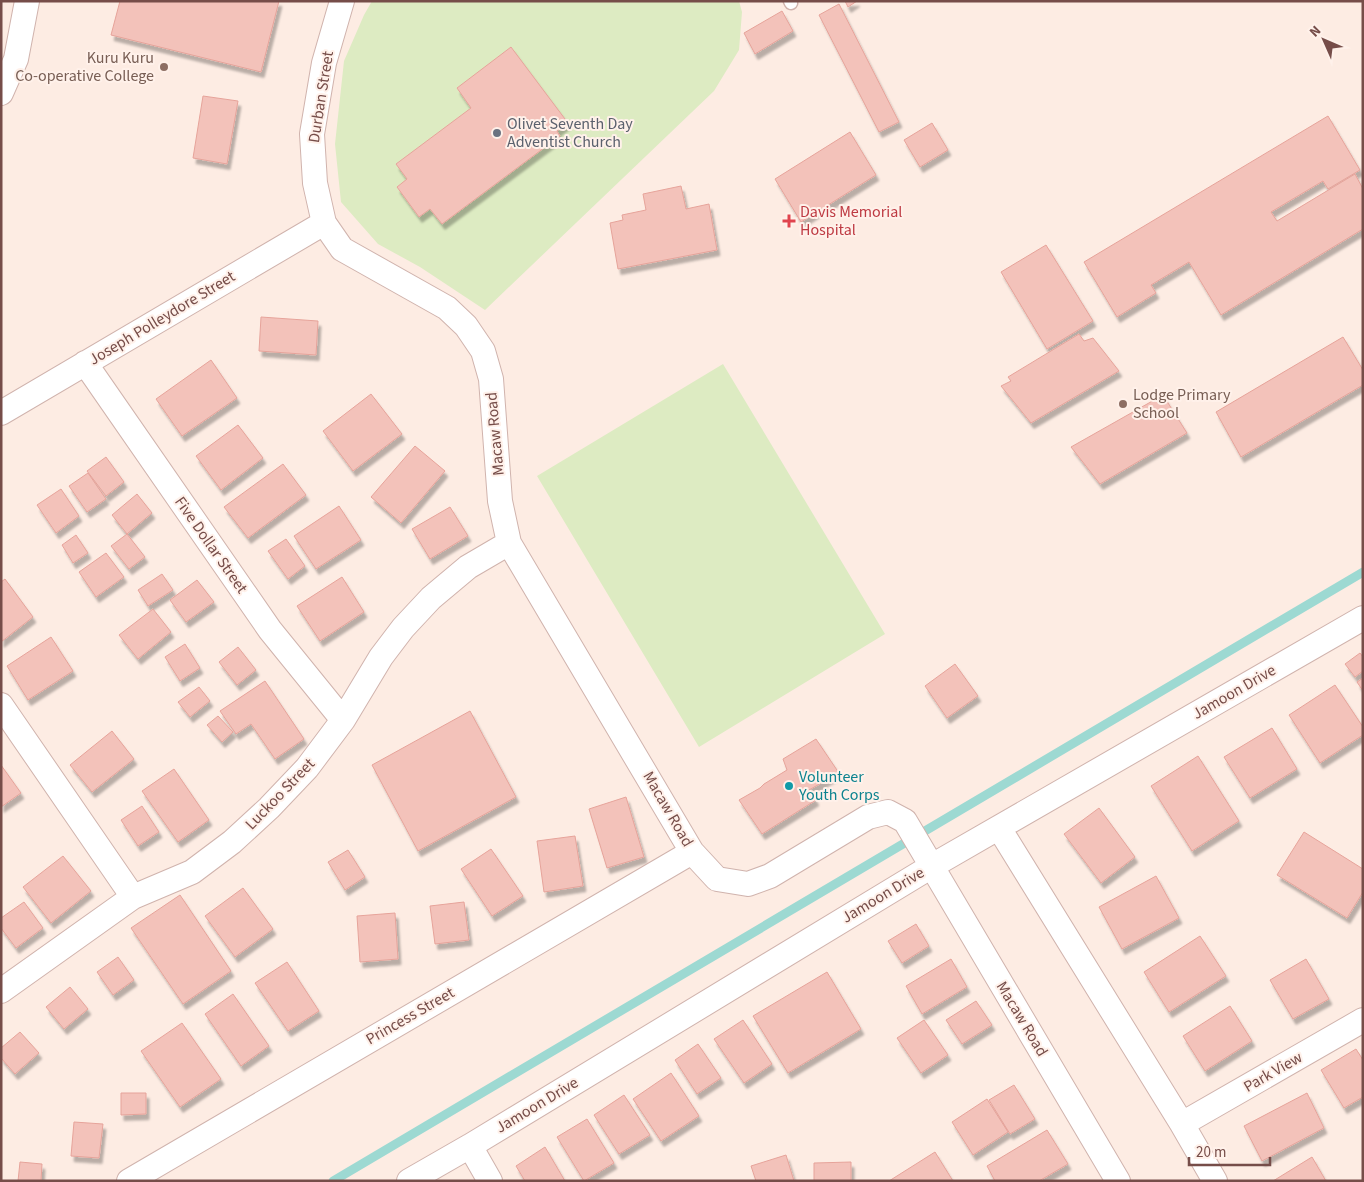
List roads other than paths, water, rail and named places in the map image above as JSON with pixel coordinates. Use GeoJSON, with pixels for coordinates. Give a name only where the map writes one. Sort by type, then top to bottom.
{"type":"FeatureCollection","features":[{"type":"Feature","properties":{"kind":"street"},"geometry":{"type":"LineString","coordinates":[[1,93],[16,59],[27,1]]}},
{"type":"Feature","properties":{"kind":"street","name":"Durban Street"},"geometry":{"type":"LineString","coordinates":[[324,223],[315,183],[312,134],[324,63],[342,1]]}},
{"type":"Feature","properties":{"kind":"street","name":"Joseph Polleydore Street"},"geometry":{"type":"LineString","coordinates":[[1,413],[324,223]]}},
{"type":"Feature","properties":{"kind":"street","name":"Macaw Road"},"geometry":{"type":"LineString","coordinates":[[324,223],[342,249],[447,308],[466,326],[482,351],[491,379],[500,501],[509,543],[692,852],[717,879],[748,884],[770,876],[868,817],[888,812],[904,821],[1118,1181]]}},
{"type":"Feature","properties":{"kind":"street","name":"Five Dollar Street"},"geometry":{"type":"LineString","coordinates":[[86,363],[270,630],[344,720]]}},
{"type":"Feature","properties":{"kind":"street","name":"Luckoo Street"},"geometry":{"type":"LineString","coordinates":[[1,991],[134,897],[192,872],[232,842],[269,808],[307,768],[344,720],[381,657],[403,628],[431,598],[468,567],[509,543]]}},
{"type":"Feature","properties":{"kind":"street","name":"Jamoon Drive"},"geometry":{"type":"LineString","coordinates":[[409,1181],[470,1146],[927,857],[999,828],[1363,618]]}},
{"type":"Feature","properties":{"kind":"street"},"geometry":{"type":"LineString","coordinates":[[5,717],[134,897]]}},
{"type":"Feature","properties":{"kind":"street"},"geometry":{"type":"LineString","coordinates":[[999,828],[1182,1124],[1215,1181]]}},
{"type":"Feature","properties":{"kind":"street","name":"Princess Street"},"geometry":{"type":"LineString","coordinates":[[129,1181],[692,852]]}},
{"type":"Feature","properties":{"kind":"street","name":"Park View"},"geometry":{"type":"LineString","coordinates":[[1182,1124],[1363,1020]]}},
{"type":"Feature","properties":{"kind":"street"},"geometry":{"type":"LineString","coordinates":[[470,1146],[490,1181]]}},
{"type":"Feature","properties":{"kind":"waterway"},"geometry":{"type":"LineString","coordinates":[[333,1181],[1363,572]]}},
{"type":"Feature","properties":{"kind":"place","name":"Kuru Kuru Co-operative College"},"geometry":{"type":"Point","coordinates":[164,67]}},
{"type":"Feature","properties":{"kind":"place","name":"Olivet Seventh Day Adventist Church"},"geometry":{"type":"Point","coordinates":[497,133]}},
{"type":"Feature","properties":{"kind":"place","name":"Davis Memorial Hospital"},"geometry":{"type":"Point","coordinates":[789,221]}},
{"type":"Feature","properties":{"kind":"place","name":"Lodge Primary School"},"geometry":{"type":"Point","coordinates":[1123,404]}},
{"type":"Feature","properties":{"kind":"place","name":"Volunteer Youth Corps"},"geometry":{"type":"Point","coordinates":[789,786]}}]}
